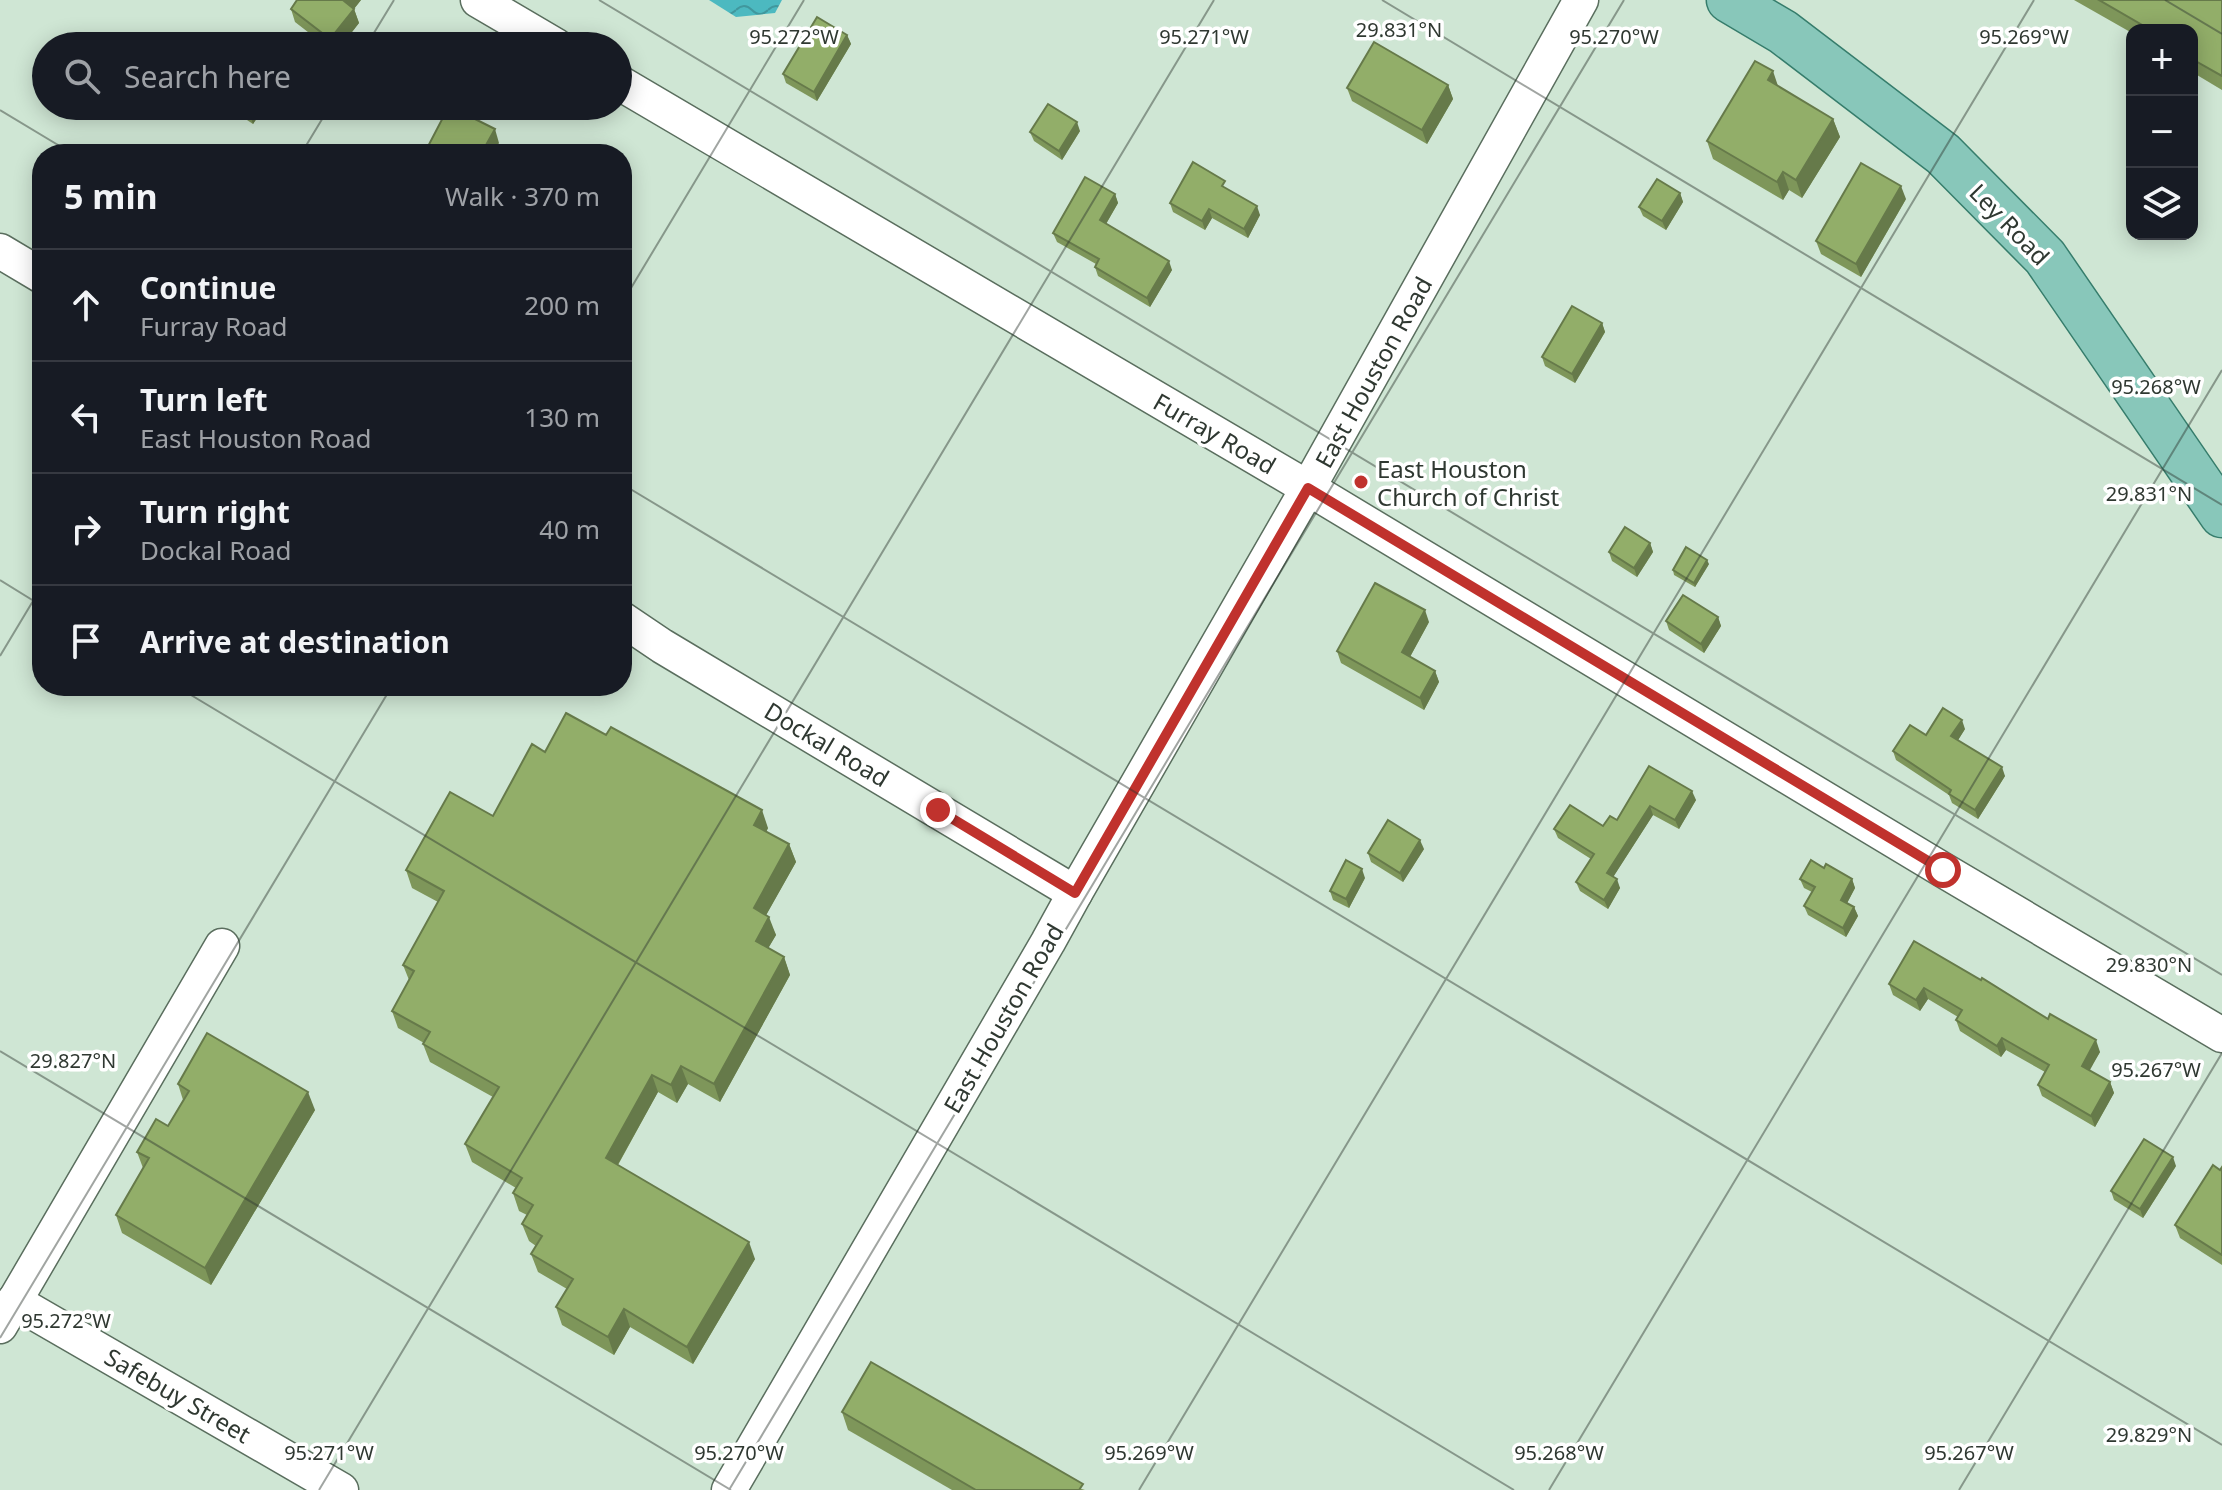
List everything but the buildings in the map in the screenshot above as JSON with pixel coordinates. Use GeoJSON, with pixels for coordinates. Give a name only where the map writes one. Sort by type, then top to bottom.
{"type":"FeatureCollection","features":[{"type":"Feature","properties":{"kind":"main road","name":"Ley Road"},"geometry":{"type":"LineString","coordinates":[[1729,0],[1783,32],[1943,154],[2045,257],[2222,515]]}},
{"type":"Feature","properties":{"kind":"street"},"geometry":{"type":"LineString","coordinates":[[478,0],[532,32]]}},
{"type":"Feature","properties":{"kind":"street","name":"East Houston Road"},"geometry":{"type":"LineString","coordinates":[[729,1490],[1308,488],[1581,0]]}},
{"type":"Feature","properties":{"kind":"street","name":"Furray Road"},"geometry":{"type":"LineString","coordinates":[[632,90],[1308,488],[2222,1035]]}},
{"type":"Feature","properties":{"kind":"street"},"geometry":{"type":"LineString","coordinates":[[0,251],[32,270]]}},
{"type":"Feature","properties":{"kind":"street","name":"Dockal Road"},"geometry":{"type":"LineString","coordinates":[[632,626],[1075,893]]}},
{"type":"Feature","properties":{"kind":"street"},"geometry":{"type":"LineString","coordinates":[[7,1313],[222,946]]}},
{"type":"Feature","properties":{"kind":"street","name":"Safebuy Street"},"geometry":{"type":"LineString","coordinates":[[7,1313],[341,1490]]}},
{"type":"Feature","properties":{"kind":"water"},"geometry":{"type":"Polygon","coordinates":[[[709,0],[782,0],[775,13],[736,17],[709,0]]]}},
{"type":"Feature","properties":{"kind":"place","name":"East Houston Church of Christ"},"geometry":{"type":"Point","coordinates":[1361,482]}},
{"type":"Feature","properties":{"kind":"route"},"geometry":{"type":"LineString","coordinates":[[938,810],[1075,893],[1308,488],[1943,870]]}}]}
